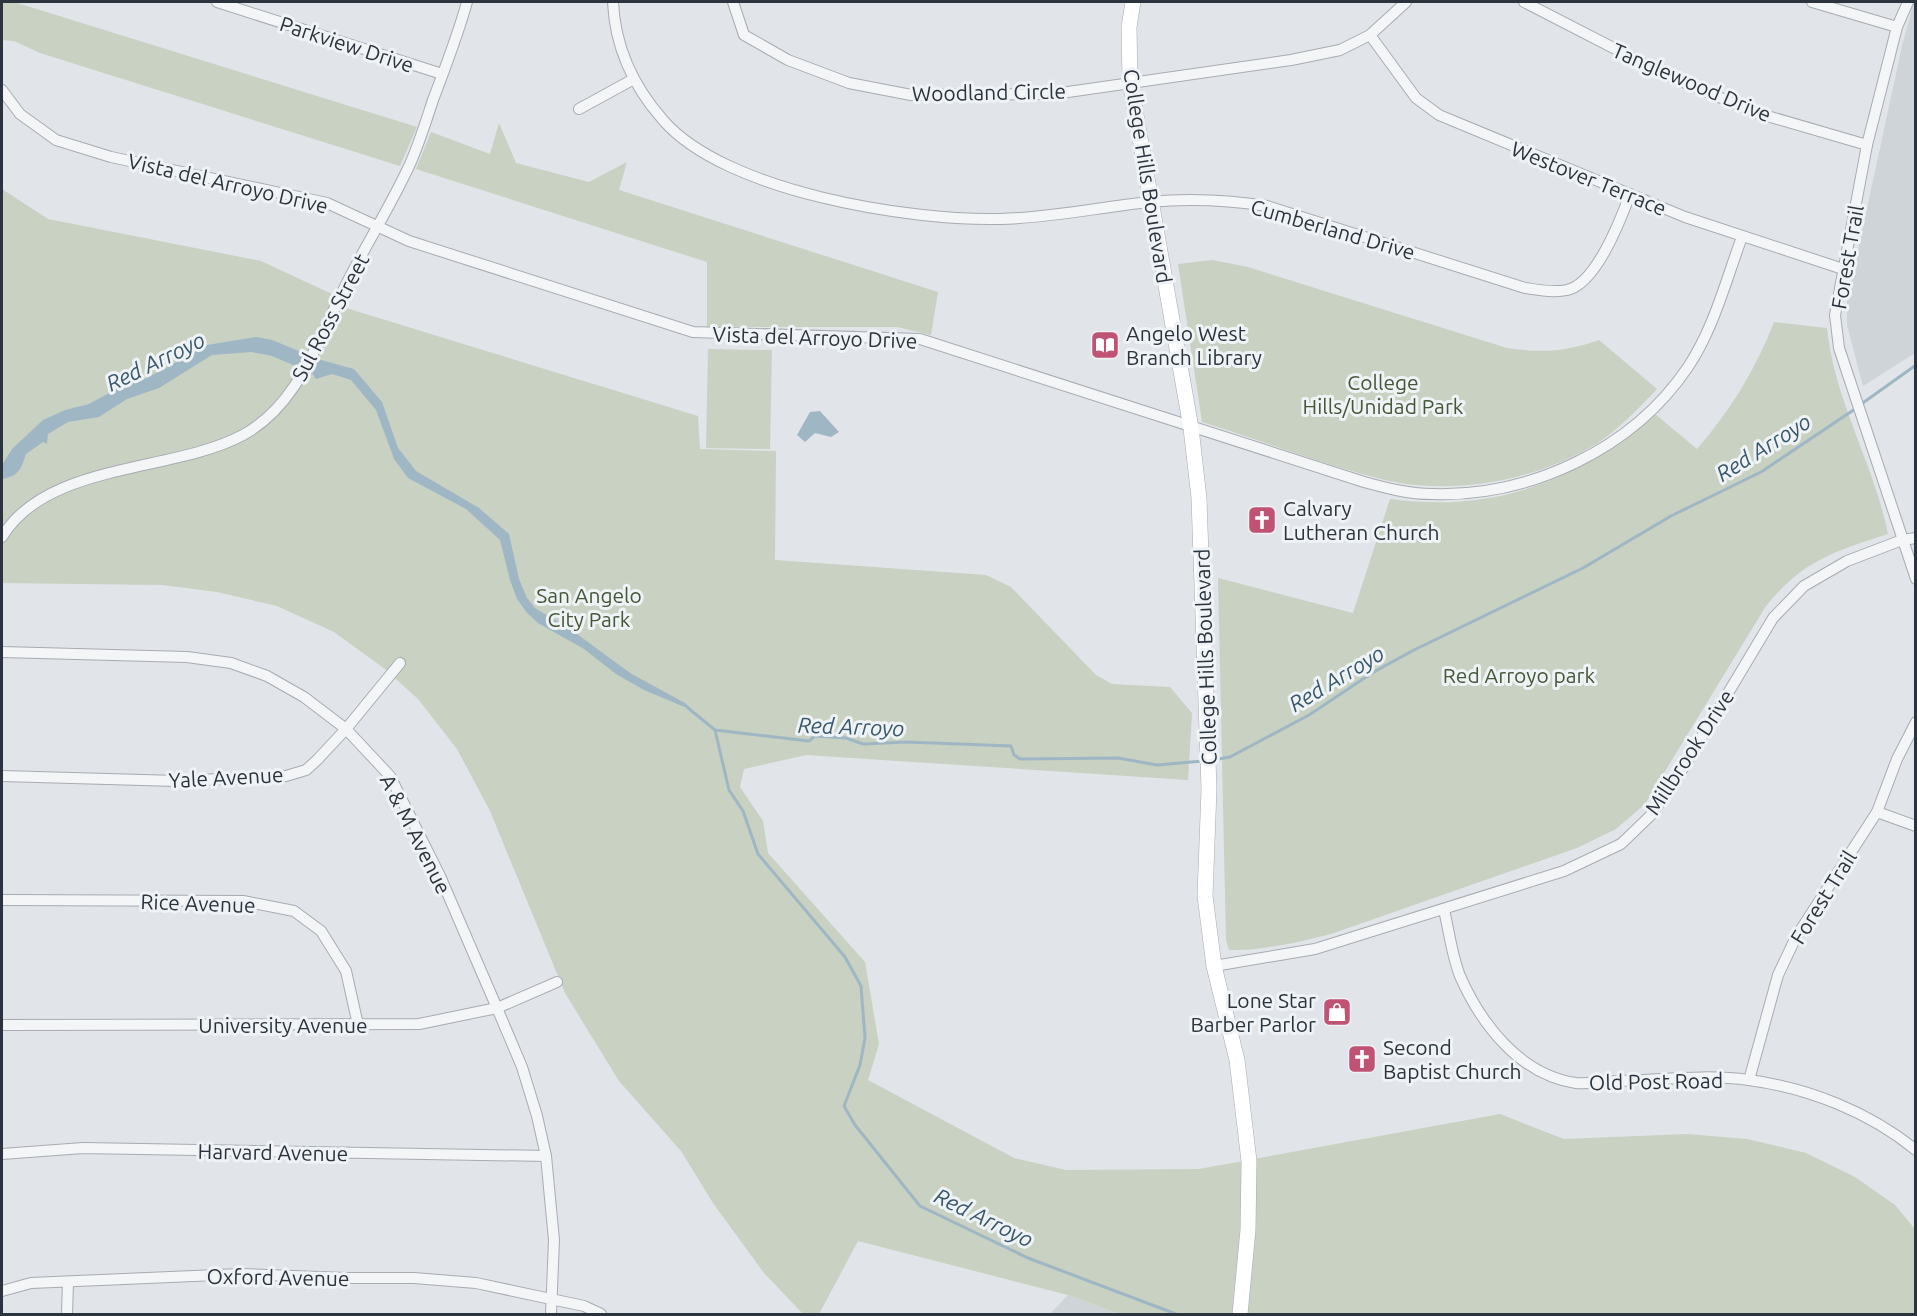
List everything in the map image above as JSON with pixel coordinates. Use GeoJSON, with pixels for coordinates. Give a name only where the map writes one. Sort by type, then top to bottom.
{"type":"FeatureCollection","features":[{"type":"Feature","properties":{"kind":"street","name":"Parkview Drive"},"geometry":{"type":"LineString","coordinates":[[217,2],[442,74]]}},
{"type":"Feature","properties":{"kind":"street","name":"Sul Ross Street"},"geometry":{"type":"LineString","coordinates":[[2,537],[11,521],[39,499],[102,476],[214,448],[244,434],[285,400],[315,352],[340,296],[411,163],[467,2]]}},
{"type":"Feature","properties":{"kind":"street","name":"Cumberland Drive"},"geometry":{"type":"LineString","coordinates":[[613,2],[614,29],[632,80],[663,122],[700,151],[757,178],[819,196],[885,211],[944,218],[1002,219],[1152,201],[1226,200],[1267,206],[1525,288],[1549,291],[1570,290],[1589,273],[1616,233],[1630,194]]}},
{"type":"Feature","properties":{"kind":"street","name":"Woodland Circle"},"geometry":{"type":"LineString","coordinates":[[734,2],[744,35],[788,60],[849,83],[911,95],[975,96],[1054,94],[1130,81],[1291,60],[1340,50],[1370,35],[1406,2]]}},
{"type":"Feature","properties":{"kind":"street","name":"College Hills Boulevard"},"geometry":{"type":"LineString","coordinates":[[1133,2],[1129,27],[1130,81],[1191,428],[1199,498],[1209,789],[1205,896],[1214,966],[1237,1060],[1249,1161],[1241,1309]]}},
{"type":"Feature","properties":{"kind":"street","name":"Tanglewood Drive"},"geometry":{"type":"LineString","coordinates":[[1524,2],[1676,80],[1757,113],[1867,145]]}},
{"type":"Feature","properties":{"kind":"street"},"geometry":{"type":"LineString","coordinates":[[1812,2],[1897,27]]}},
{"type":"Feature","properties":{"kind":"street","name":"Forest Trail"},"geometry":{"type":"LineString","coordinates":[[1908,2],[1897,27],[1867,145],[1835,315],[1839,348],[1916,579]]}},
{"type":"Feature","properties":{"kind":"street","name":"Westover Terrace"},"geometry":{"type":"LineString","coordinates":[[1370,35],[1416,98],[1439,115],[1630,194],[1742,237],[1843,269]]}},
{"type":"Feature","properties":{"kind":"street"},"geometry":{"type":"LineString","coordinates":[[579,110],[632,80]]}},
{"type":"Feature","properties":{"kind":"street","name":"Vista del Arroyo Drive"},"geometry":{"type":"LineString","coordinates":[[2,90],[20,114],[56,140],[111,157],[327,203],[409,241],[693,332],[920,339],[1191,428],[1397,491],[1432,494],[1492,491],[1549,475],[1606,446],[1654,407],[1687,367],[1712,320],[1742,237]]}},
{"type":"Feature","properties":{"kind":"street","name":"Millbrook Drive"},"geometry":{"type":"LineString","coordinates":[[1214,966],[1315,950],[1564,871],[1621,844],[1650,816],[1673,785],[1773,618],[1804,586],[1847,561],[1902,540],[1916,538]]}},
{"type":"Feature","properties":{"kind":"street","name":"A & M Avenue"},"geometry":{"type":"LineString","coordinates":[[2,652],[187,657],[231,663],[267,676],[286,686],[346,729],[390,777],[440,876],[522,1067],[546,1156],[554,1240],[551,1314]]}},
{"type":"Feature","properties":{"kind":"street","name":"Yale Avenue"},"geometry":{"type":"LineString","coordinates":[[2,776],[177,781],[280,778],[306,770],[346,729],[400,663]]}},
{"type":"Feature","properties":{"kind":"street","name":"Forest Trail"},"geometry":{"type":"LineString","coordinates":[[1749,1080],[1778,975],[1797,938],[1877,812],[1897,759],[1916,722]]}},
{"type":"Feature","properties":{"kind":"street"},"geometry":{"type":"LineString","coordinates":[[1877,812],[1916,826]]}},
{"type":"Feature","properties":{"kind":"street","name":"Rice Avenue"},"geometry":{"type":"LineString","coordinates":[[2,900],[243,902],[294,911],[321,931],[346,971],[358,1025]]}},
{"type":"Feature","properties":{"kind":"street","name":"Old Post Road"},"geometry":{"type":"LineString","coordinates":[[1444,910],[1460,975],[1490,1030],[1520,1058],[1544,1073],[1576,1083],[1680,1078],[1749,1080],[1827,1098],[1866,1118],[1916,1150]]}},
{"type":"Feature","properties":{"kind":"street","name":"University Avenue"},"geometry":{"type":"LineString","coordinates":[[2,1025],[419,1024],[497,1008],[557,982]]}},
{"type":"Feature","properties":{"kind":"street","name":"Harvard Avenue"},"geometry":{"type":"LineString","coordinates":[[2,1154],[83,1148],[546,1156]]}},
{"type":"Feature","properties":{"kind":"street","name":"Oxford Avenue"},"geometry":{"type":"LineString","coordinates":[[2,1290],[30,1283],[240,1274],[414,1278],[476,1282],[584,1306],[601,1314]]}},
{"type":"Feature","properties":{"kind":"street"},"geometry":{"type":"LineString","coordinates":[[68,1282],[68,1314]]}},
{"type":"Feature","properties":{"kind":"shaded area"},"geometry":{"type":"Polygon","coordinates":[[[1914,2],[1915,353],[1863,386],[1847,325],[1847,301],[1902,46],[1914,2]]]}},
{"type":"Feature","properties":{"kind":"shaded area"},"geometry":{"type":"Polygon","coordinates":[[[1068,1295],[1120,1314],[1050,1314],[1068,1295]]]}},
{"type":"Feature","properties":{"kind":"green space"},"geometry":{"type":"Polygon","coordinates":[[[2,2],[14,2],[417,127],[400,166],[40,53],[14,41],[2,40],[2,2]]]}},
{"type":"Feature","properties":{"kind":"green space"},"geometry":{"type":"Polygon","coordinates":[[[499,123],[516,163],[589,182],[627,162],[619,190],[938,292],[931,335],[897,327],[707,327],[707,262],[416,169],[431,132],[490,154],[499,123]]]}},
{"type":"Feature","properties":{"kind":"green space","name":"San Angelo City Park"},"geometry":{"type":"Polygon","coordinates":[[[2,189],[48,219],[261,261],[332,294],[346,308],[698,416],[700,449],[776,451],[775,560],[986,575],[1011,587],[1096,675],[1112,684],[1170,687],[1192,713],[1188,780],[806,755],[744,769],[740,787],[763,821],[768,853],[865,962],[879,1044],[868,1080],[1014,1158],[1066,1170],[1199,1169],[1500,1114],[1564,1139],[1687,1134],[1747,1139],[1806,1153],[1855,1177],[1895,1205],[1915,1229],[1915,1314],[1120,1314],[1068,1295],[858,1241],[819,1314],[803,1314],[764,1273],[713,1203],[681,1151],[619,1081],[565,993],[490,811],[457,749],[418,699],[385,669],[334,632],[277,606],[217,592],[162,585],[2,583],[2,189]]]}},
{"type":"Feature","properties":{"kind":"green space","name":"College Hills/Unidad Park"},"geometry":{"type":"Polygon","coordinates":[[[1212,260],[1248,267],[1507,348],[1532,351],[1554,350],[1599,340],[1657,389],[1620,425],[1596,444],[1573,457],[1522,475],[1494,482],[1438,486],[1411,485],[1362,474],[1202,422],[1178,264],[1212,260]]]}},
{"type":"Feature","properties":{"kind":"green space","name":"Red Arroyo park"},"geometry":{"type":"Polygon","coordinates":[[[1774,322],[1827,328],[1838,381],[1874,482],[1888,534],[1836,552],[1806,568],[1779,591],[1766,606],[1645,804],[1616,829],[1577,848],[1331,934],[1268,947],[1229,950],[1226,940],[1218,578],[1353,613],[1390,499],[1428,502],[1464,501],[1499,496],[1532,487],[1595,458],[1655,414],[1697,449],[1741,389],[1774,322]]]}},
{"type":"Feature","properties":{"kind":"green space"},"geometry":{"type":"Polygon","coordinates":[[[708,349],[772,350],[770,449],[706,448],[708,349]]]}},
{"type":"Feature","properties":{"kind":"water"},"geometry":{"type":"Polygon","coordinates":[[[256,337],[272,340],[321,360],[354,369],[382,402],[398,448],[416,471],[479,508],[509,534],[519,579],[527,598],[535,608],[573,631],[630,673],[685,703],[694,711],[644,690],[616,674],[584,649],[538,623],[527,613],[517,599],[500,540],[466,509],[408,478],[394,459],[376,410],[351,380],[332,374],[316,379],[312,373],[272,356],[251,352],[212,355],[159,388],[127,399],[99,417],[68,422],[48,434],[47,444],[43,442],[26,454],[16,474],[2,479],[2,465],[12,449],[43,420],[65,410],[89,404],[120,387],[147,378],[207,345],[256,337]]]}},
{"type":"Feature","properties":{"kind":"water"},"geometry":{"type":"Polygon","coordinates":[[[820,411],[839,432],[831,437],[815,433],[805,442],[797,435],[810,412],[820,411]]]}},
{"type":"Feature","properties":{"kind":"waterway","name":"Red Arroyo"},"geometry":{"type":"LineString","coordinates":[[1860,405],[1916,365]]}},
{"type":"Feature","properties":{"kind":"waterway","name":"Red Arroyo"},"geometry":{"type":"LineString","coordinates":[[1213,760],[1230,757],[1309,715],[1372,673],[1412,651],[1583,568],[1671,516],[1761,472],[1855,409]]}},
{"type":"Feature","properties":{"kind":"waterway","name":"Red Arroyo"},"geometry":{"type":"LineString","coordinates":[[688,708],[715,730],[809,741],[815,736],[846,738],[863,744],[907,742],[1011,746],[1014,755],[1020,759],[1118,758],[1157,765],[1203,761]]}},
{"type":"Feature","properties":{"kind":"waterway","name":"Red Arroyo"},"geometry":{"type":"LineString","coordinates":[[715,730],[729,790],[743,811],[758,854],[845,957],[861,986],[865,1038],[860,1065],[844,1106],[855,1125],[920,1206],[1028,1258],[1176,1314]]}},
{"type":"Feature","properties":{"kind":"place","name":"Angelo West Branch Library"},"geometry":{"type":"Point","coordinates":[1105,345]}},
{"type":"Feature","properties":{"kind":"place","name":"Calvary Lutheran Church"},"geometry":{"type":"Point","coordinates":[1262,520]}},
{"type":"Feature","properties":{"kind":"place","name":"Lone Star Barber Parlor"},"geometry":{"type":"Point","coordinates":[1337,1012]}},
{"type":"Feature","properties":{"kind":"place","name":"Second Baptist Church"},"geometry":{"type":"Point","coordinates":[1362,1059]}}]}
